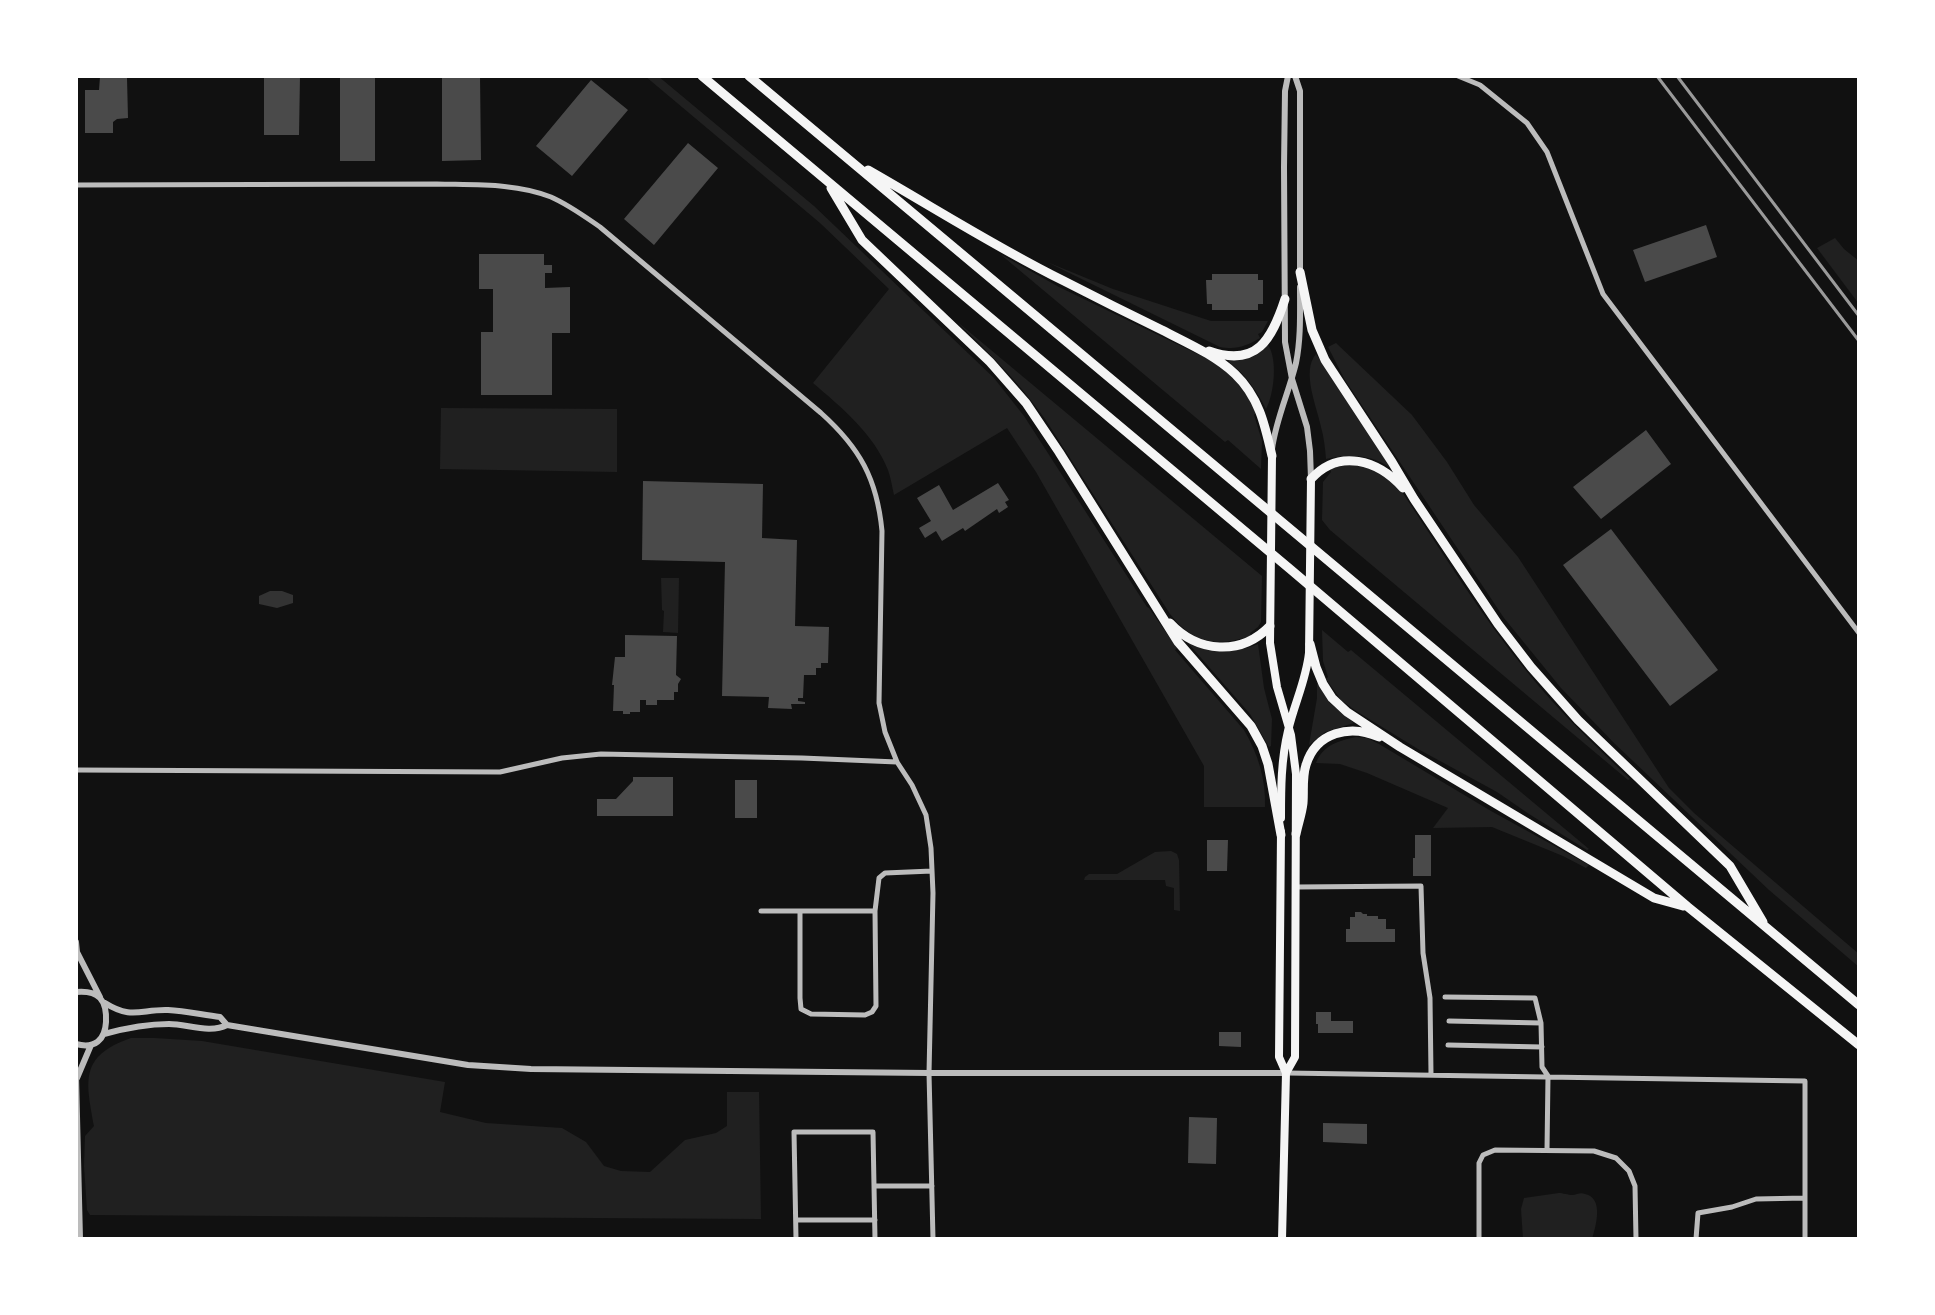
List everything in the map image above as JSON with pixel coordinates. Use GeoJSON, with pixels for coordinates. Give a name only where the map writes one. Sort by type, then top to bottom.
{"type":"FeatureCollection","features":[{"type":"Feature","properties":{"kind":"highway"},"geometry":{"type":"LineString","coordinates":[[702,76],[1315,589],[1688,907],[1859,1045]]}},
{"type":"Feature","properties":{"kind":"highway"},"geometry":{"type":"LineString","coordinates":[[749,76],[1859,1005]]}},
{"type":"Feature","properties":{"kind":"highway"},"geometry":{"type":"LineString","coordinates":[[846,157],[1059,279],[1184,341],[1222,355],[1238,355],[1258,348],[1276,326],[1285,299]]}},
{"type":"Feature","properties":{"kind":"highway"},"geometry":{"type":"LineString","coordinates":[[828,182],[862,240],[990,362],[1026,403],[1178,642],[1243,715],[1257,736],[1270,769],[1281,835]]}},
{"type":"Feature","properties":{"kind":"highway"},"geometry":{"type":"LineString","coordinates":[[1300,272],[1312,330],[1321,353],[1498,624],[1587,729],[1730,866],[1768,929]]}},
{"type":"Feature","properties":{"kind":"highway"},"geometry":{"type":"LineString","coordinates":[[1184,341],[1231,371],[1246,387],[1263,419],[1272,461]]}},
{"type":"Feature","properties":{"kind":"highway"},"geometry":{"type":"LineString","coordinates":[[1311,479],[1331,463],[1365,463],[1391,475],[1414,499]]}},
{"type":"Feature","properties":{"kind":"highway"},"geometry":{"type":"LineString","coordinates":[[1160,611],[1184,635],[1212,647],[1245,644],[1259,637],[1270,626]]}},
{"type":"Feature","properties":{"kind":"highway"},"geometry":{"type":"LineString","coordinates":[[1310,644],[1320,679],[1332,698],[1347,712],[1400,747],[1654,898],[1688,907]]}},
{"type":"Feature","properties":{"kind":"highway"},"geometry":{"type":"LineString","coordinates":[[1296,834],[1303,805],[1306,765],[1320,742],[1335,733],[1353,730],[1369,733],[1400,747]]}},
{"type":"Feature","properties":{"kind":"main road"},"geometry":{"type":"LineString","coordinates":[[1272,461],[1270,626],[1273,669],[1289,726],[1295,764],[1295,1057],[1286,1073]]}},
{"type":"Feature","properties":{"kind":"main road"},"geometry":{"type":"LineString","coordinates":[[1282,1239],[1286,1073],[1279,1057],[1282,772],[1289,726],[1305,678],[1310,644],[1311,479]]}},
{"type":"Feature","properties":{"kind":"street"},"geometry":{"type":"LineString","coordinates":[[1288,76],[1284,167],[1285,342],[1292,379],[1307,427],[1311,479]]}},
{"type":"Feature","properties":{"kind":"street"},"geometry":{"type":"LineString","coordinates":[[1272,461],[1278,419],[1292,379],[1299,337],[1300,91],[1295,76]]}},
{"type":"Feature","properties":{"kind":"street"},"geometry":{"type":"LineString","coordinates":[[1458,76],[1480,85],[1527,123],[1547,152],[1603,294],[1859,633]]}},
{"type":"Feature","properties":{"kind":"street"},"geometry":{"type":"LineString","coordinates":[[76,185],[437,184],[495,186],[539,193],[575,209],[600,227],[845,435],[866,467],[876,492],[882,531],[879,703],[885,732],[897,762],[926,815],[930,831],[929,1073],[933,1239]]}},
{"type":"Feature","properties":{"kind":"street"},"geometry":{"type":"LineString","coordinates":[[76,770],[500,772],[562,758],[601,754],[897,762]]}},
{"type":"Feature","properties":{"kind":"street"},"geometry":{"type":"LineString","coordinates":[[800,911],[801,1009],[811,1014],[865,1015],[876,1009],[877,884],[882,875],[888,873],[932,871]]}},
{"type":"Feature","properties":{"kind":"street"},"geometry":{"type":"LineString","coordinates":[[1295,887],[1421,886],[1423,953],[1430,998],[1431,1074]]}},
{"type":"Feature","properties":{"kind":"street"},"geometry":{"type":"LineString","coordinates":[[761,911],[875,911]]}},
{"type":"Feature","properties":{"kind":"street"},"geometry":{"type":"LineString","coordinates":[[76,942],[77,956],[103,1001],[104,1034]]}},
{"type":"Feature","properties":{"kind":"street"},"geometry":{"type":"LineString","coordinates":[[76,992],[92,993],[126,1013],[172,1010],[220,1017],[227,1025]]}},
{"type":"Feature","properties":{"kind":"street"},"geometry":{"type":"LineString","coordinates":[[1445,997],[1535,998],[1541,1023],[1542,1067],[1548,1076],[1547,1150]]}},
{"type":"Feature","properties":{"kind":"street"},"geometry":{"type":"LineString","coordinates":[[1449,1021],[1541,1023]]}},
{"type":"Feature","properties":{"kind":"street"},"geometry":{"type":"LineString","coordinates":[[80,1239],[76,1076],[91,1045],[104,1034],[145,1025],[169,1024],[218,1029],[227,1025],[493,1067],[570,1070],[1431,1074],[1805,1081],[1805,1239]]}},
{"type":"Feature","properties":{"kind":"street"},"geometry":{"type":"LineString","coordinates":[[76,1044],[91,1045]]}},
{"type":"Feature","properties":{"kind":"street"},"geometry":{"type":"LineString","coordinates":[[1448,1045],[1542,1047]]}},
{"type":"Feature","properties":{"kind":"street"},"geometry":{"type":"LineString","coordinates":[[796,1239],[794,1132],[873,1132],[875,1239]]}},
{"type":"Feature","properties":{"kind":"street"},"geometry":{"type":"LineString","coordinates":[[1479,1239],[1479,1163],[1483,1155],[1495,1150],[1594,1151],[1607,1154],[1624,1164],[1635,1186],[1636,1239]]}},
{"type":"Feature","properties":{"kind":"street"},"geometry":{"type":"LineString","coordinates":[[874,1186],[932,1186]]}},
{"type":"Feature","properties":{"kind":"street"},"geometry":{"type":"LineString","coordinates":[[1696,1239],[1698,1213],[1756,1199],[1805,1198]]}},
{"type":"Feature","properties":{"kind":"street"},"geometry":{"type":"LineString","coordinates":[[796,1220],[875,1220]]}},
{"type":"Feature","properties":{"kind":"shaded area"},"geometry":{"type":"Polygon","coordinates":[[[645,76],[658,76],[814,206],[994,378],[1024,416],[1147,607],[1177,648],[1175,650],[1244,730],[1260,767],[1265,807],[1204,807],[1204,766],[1036,472],[1007,428],[894,495],[888,470],[874,445],[856,422],[813,383],[889,289],[820,223],[645,76]]]}},
{"type":"Feature","properties":{"kind":"shaded area"},"geometry":{"type":"Polygon","coordinates":[[[1835,238],[1859,261],[1859,304],[1817,248],[1835,238]]]}},
{"type":"Feature","properties":{"kind":"shaded area"},"geometry":{"type":"Polygon","coordinates":[[[1000,254],[1059,287],[1214,362],[1238,384],[1257,412],[1254,415],[1262,441],[1261,469],[1228,440],[1225,442],[1000,254]]]}},
{"type":"Feature","properties":{"kind":"shaded area"},"geometry":{"type":"Polygon","coordinates":[[[1047,262],[1113,289],[1211,321],[1268,321],[1258,334],[1260,338],[1255,341],[1236,348],[1220,347],[1047,262]]]}},
{"type":"Feature","properties":{"kind":"shaded area"},"geometry":{"type":"Polygon","coordinates":[[[955,320],[1262,576],[1261,622],[1250,633],[1251,636],[1216,642],[1197,637],[1179,624],[1035,405],[955,320]]]}},
{"type":"Feature","properties":{"kind":"shaded area"},"geometry":{"type":"Polygon","coordinates":[[[1336,343],[1412,415],[1474,505],[1518,557],[1669,788],[1859,954],[1859,967],[1769,890],[1614,743],[1561,688],[1504,618],[1345,380],[1328,347],[1336,343]]]}},
{"type":"Feature","properties":{"kind":"shaded area"},"geometry":{"type":"Polygon","coordinates":[[[1268,345],[1274,377],[1266,409],[1229,360],[1255,355],[1268,345]]]}},
{"type":"Feature","properties":{"kind":"shaded area"},"geometry":{"type":"Polygon","coordinates":[[[1316,354],[1389,467],[1359,456],[1326,459],[1310,379],[1316,354]]]}},
{"type":"Feature","properties":{"kind":"shaded area"},"geometry":{"type":"Polygon","coordinates":[[[441,408],[617,409],[617,472],[440,469],[441,408]]]}},
{"type":"Feature","properties":{"kind":"shaded area"},"geometry":{"type":"Polygon","coordinates":[[[1348,465],[1378,473],[1402,492],[1511,651],[1564,714],[1630,779],[1330,530],[1322,520],[1323,482],[1331,472],[1330,468],[1348,465]]]}},
{"type":"Feature","properties":{"kind":"shaded area"},"geometry":{"type":"Polygon","coordinates":[[[661,578],[679,578],[678,633],[663,632],[661,578]]]}},
{"type":"Feature","properties":{"kind":"shaded area"},"geometry":{"type":"Polygon","coordinates":[[[270,591],[293,595],[293,603],[277,608],[259,604],[259,596],[270,591]]]}},
{"type":"Feature","properties":{"kind":"shaded area"},"geometry":{"type":"Polygon","coordinates":[[[1322,630],[1348,652],[1351,650],[1589,849],[1341,700],[1326,679],[1322,630]]]}},
{"type":"Feature","properties":{"kind":"shaded area"},"geometry":{"type":"Polygon","coordinates":[[[1188,643],[1223,651],[1258,644],[1272,719],[1271,746],[1250,714],[1188,643]]]}},
{"type":"Feature","properties":{"kind":"shaded area"},"geometry":{"type":"Polygon","coordinates":[[[1317,683],[1330,703],[1354,723],[1325,732],[1309,745],[1317,698],[1317,683]]]}},
{"type":"Feature","properties":{"kind":"shaded area"},"geometry":{"type":"Polygon","coordinates":[[[1356,737],[1379,744],[1589,865],[1586,868],[1492,827],[1433,828],[1448,808],[1367,773],[1340,764],[1316,763],[1327,748],[1356,737]]]}},
{"type":"Feature","properties":{"kind":"shaded area"},"geometry":{"type":"Polygon","coordinates":[[[1171,851],[1177,854],[1179,860],[1180,911],[1174,910],[1174,888],[1166,886],[1165,880],[1084,880],[1089,874],[1117,874],[1155,852],[1171,851]]]}},
{"type":"Feature","properties":{"kind":"shaded area"},"geometry":{"type":"Polygon","coordinates":[[[131,1038],[202,1041],[445,1082],[440,1112],[486,1123],[562,1128],[586,1142],[604,1166],[621,1171],[650,1172],[685,1140],[716,1133],[727,1126],[727,1092],[759,1092],[761,1219],[90,1215],[84,1166],[85,1136],[94,1126],[88,1083],[90,1072],[102,1053],[131,1038]]]}},
{"type":"Feature","properties":{"kind":"shaded area"},"geometry":{"type":"Polygon","coordinates":[[[1583,1193],[1595,1201],[1597,1213],[1592,1239],[1523,1239],[1521,1209],[1524,1198],[1583,1193]]]}},
{"type":"Feature","properties":{"kind":"building"},"geometry":{"type":"Polygon","coordinates":[[[264,76],[300,76],[299,135],[264,135],[264,76]]]}},
{"type":"Feature","properties":{"kind":"building"},"geometry":{"type":"Polygon","coordinates":[[[340,76],[375,76],[375,161],[340,161],[340,76]]]}},
{"type":"Feature","properties":{"kind":"building"},"geometry":{"type":"Polygon","coordinates":[[[442,76],[480,76],[481,160],[442,161],[442,76]]]}},
{"type":"Feature","properties":{"kind":"building"},"geometry":{"type":"Polygon","coordinates":[[[100,77],[127,78],[128,118],[113,122],[113,133],[85,133],[85,90],[99,90],[100,77]]]}},
{"type":"Feature","properties":{"kind":"building"},"geometry":{"type":"Polygon","coordinates":[[[591,80],[628,110],[572,176],[536,146],[591,80]]]}},
{"type":"Feature","properties":{"kind":"building"},"geometry":{"type":"Polygon","coordinates":[[[688,143],[718,168],[654,245],[624,219],[688,143]]]}},
{"type":"Feature","properties":{"kind":"building"},"geometry":{"type":"Polygon","coordinates":[[[1706,225],[1717,257],[1645,282],[1633,250],[1706,225]]]}},
{"type":"Feature","properties":{"kind":"building"},"geometry":{"type":"Polygon","coordinates":[[[479,254],[544,254],[544,265],[552,265],[552,273],[545,273],[545,288],[570,287],[570,333],[552,333],[552,395],[481,395],[481,332],[493,332],[493,289],[479,289],[479,254]]]}},
{"type":"Feature","properties":{"kind":"building"},"geometry":{"type":"Polygon","coordinates":[[[1212,274],[1258,274],[1258,280],[1263,280],[1263,304],[1258,304],[1258,310],[1212,310],[1212,304],[1207,304],[1206,280],[1212,280],[1212,274]]]}},
{"type":"Feature","properties":{"kind":"building"},"geometry":{"type":"Polygon","coordinates":[[[1646,430],[1671,464],[1601,519],[1573,487],[1646,430]]]}},
{"type":"Feature","properties":{"kind":"building"},"geometry":{"type":"Polygon","coordinates":[[[643,481],[763,484],[762,538],[797,540],[795,626],[829,627],[828,663],[821,663],[821,668],[816,668],[816,675],[804,675],[803,698],[798,698],[798,701],[805,704],[791,704],[792,709],[768,708],[769,697],[722,696],[725,562],[642,560],[643,481]]]}},
{"type":"Feature","properties":{"kind":"building"},"geometry":{"type":"Polygon","coordinates":[[[998,483],[1009,500],[1005,502],[1008,507],[999,513],[997,509],[965,531],[963,528],[942,541],[936,531],[925,538],[919,528],[931,521],[917,498],[939,485],[953,510],[998,483]]]}},
{"type":"Feature","properties":{"kind":"building"},"geometry":{"type":"Polygon","coordinates":[[[1611,529],[1718,670],[1670,706],[1563,565],[1611,529]]]}},
{"type":"Feature","properties":{"kind":"building"},"geometry":{"type":"Polygon","coordinates":[[[625,635],[677,636],[676,675],[681,679],[678,692],[674,692],[674,700],[657,700],[657,705],[646,705],[646,700],[640,700],[640,712],[623,714],[623,711],[613,711],[615,657],[625,657],[625,635]]]}},
{"type":"Feature","properties":{"kind":"building"},"geometry":{"type":"Polygon","coordinates":[[[633,777],[673,777],[673,816],[597,816],[597,799],[616,799],[633,781],[633,777]]]}},
{"type":"Feature","properties":{"kind":"building"},"geometry":{"type":"Polygon","coordinates":[[[735,780],[757,780],[757,818],[735,818],[735,780]]]}},
{"type":"Feature","properties":{"kind":"building"},"geometry":{"type":"Polygon","coordinates":[[[1415,835],[1431,835],[1431,876],[1413,876],[1415,835]]]}},
{"type":"Feature","properties":{"kind":"building"},"geometry":{"type":"Polygon","coordinates":[[[1207,840],[1228,840],[1227,871],[1207,871],[1207,840]]]}},
{"type":"Feature","properties":{"kind":"building"},"geometry":{"type":"Polygon","coordinates":[[[1355,912],[1386,919],[1386,929],[1395,929],[1395,942],[1346,942],[1346,929],[1350,929],[1350,917],[1355,917],[1355,912]]]}},
{"type":"Feature","properties":{"kind":"building"},"geometry":{"type":"Polygon","coordinates":[[[1316,1012],[1331,1012],[1331,1021],[1353,1021],[1353,1033],[1318,1033],[1316,1012]]]}},
{"type":"Feature","properties":{"kind":"building"},"geometry":{"type":"Polygon","coordinates":[[[1219,1032],[1241,1032],[1241,1047],[1219,1046],[1219,1032]]]}},
{"type":"Feature","properties":{"kind":"building"},"geometry":{"type":"Polygon","coordinates":[[[1189,1117],[1217,1118],[1216,1164],[1188,1163],[1189,1117]]]}},
{"type":"Feature","properties":{"kind":"building"},"geometry":{"type":"Polygon","coordinates":[[[1323,1123],[1367,1124],[1367,1144],[1323,1142],[1323,1123]]]}},
{"type":"Feature","properties":{"kind":"railway"},"geometry":{"type":"LineString","coordinates":[[1657,76],[1859,341]]}},
{"type":"Feature","properties":{"kind":"railway"},"geometry":{"type":"LineString","coordinates":[[1677,76],[1859,316]]}}]}
